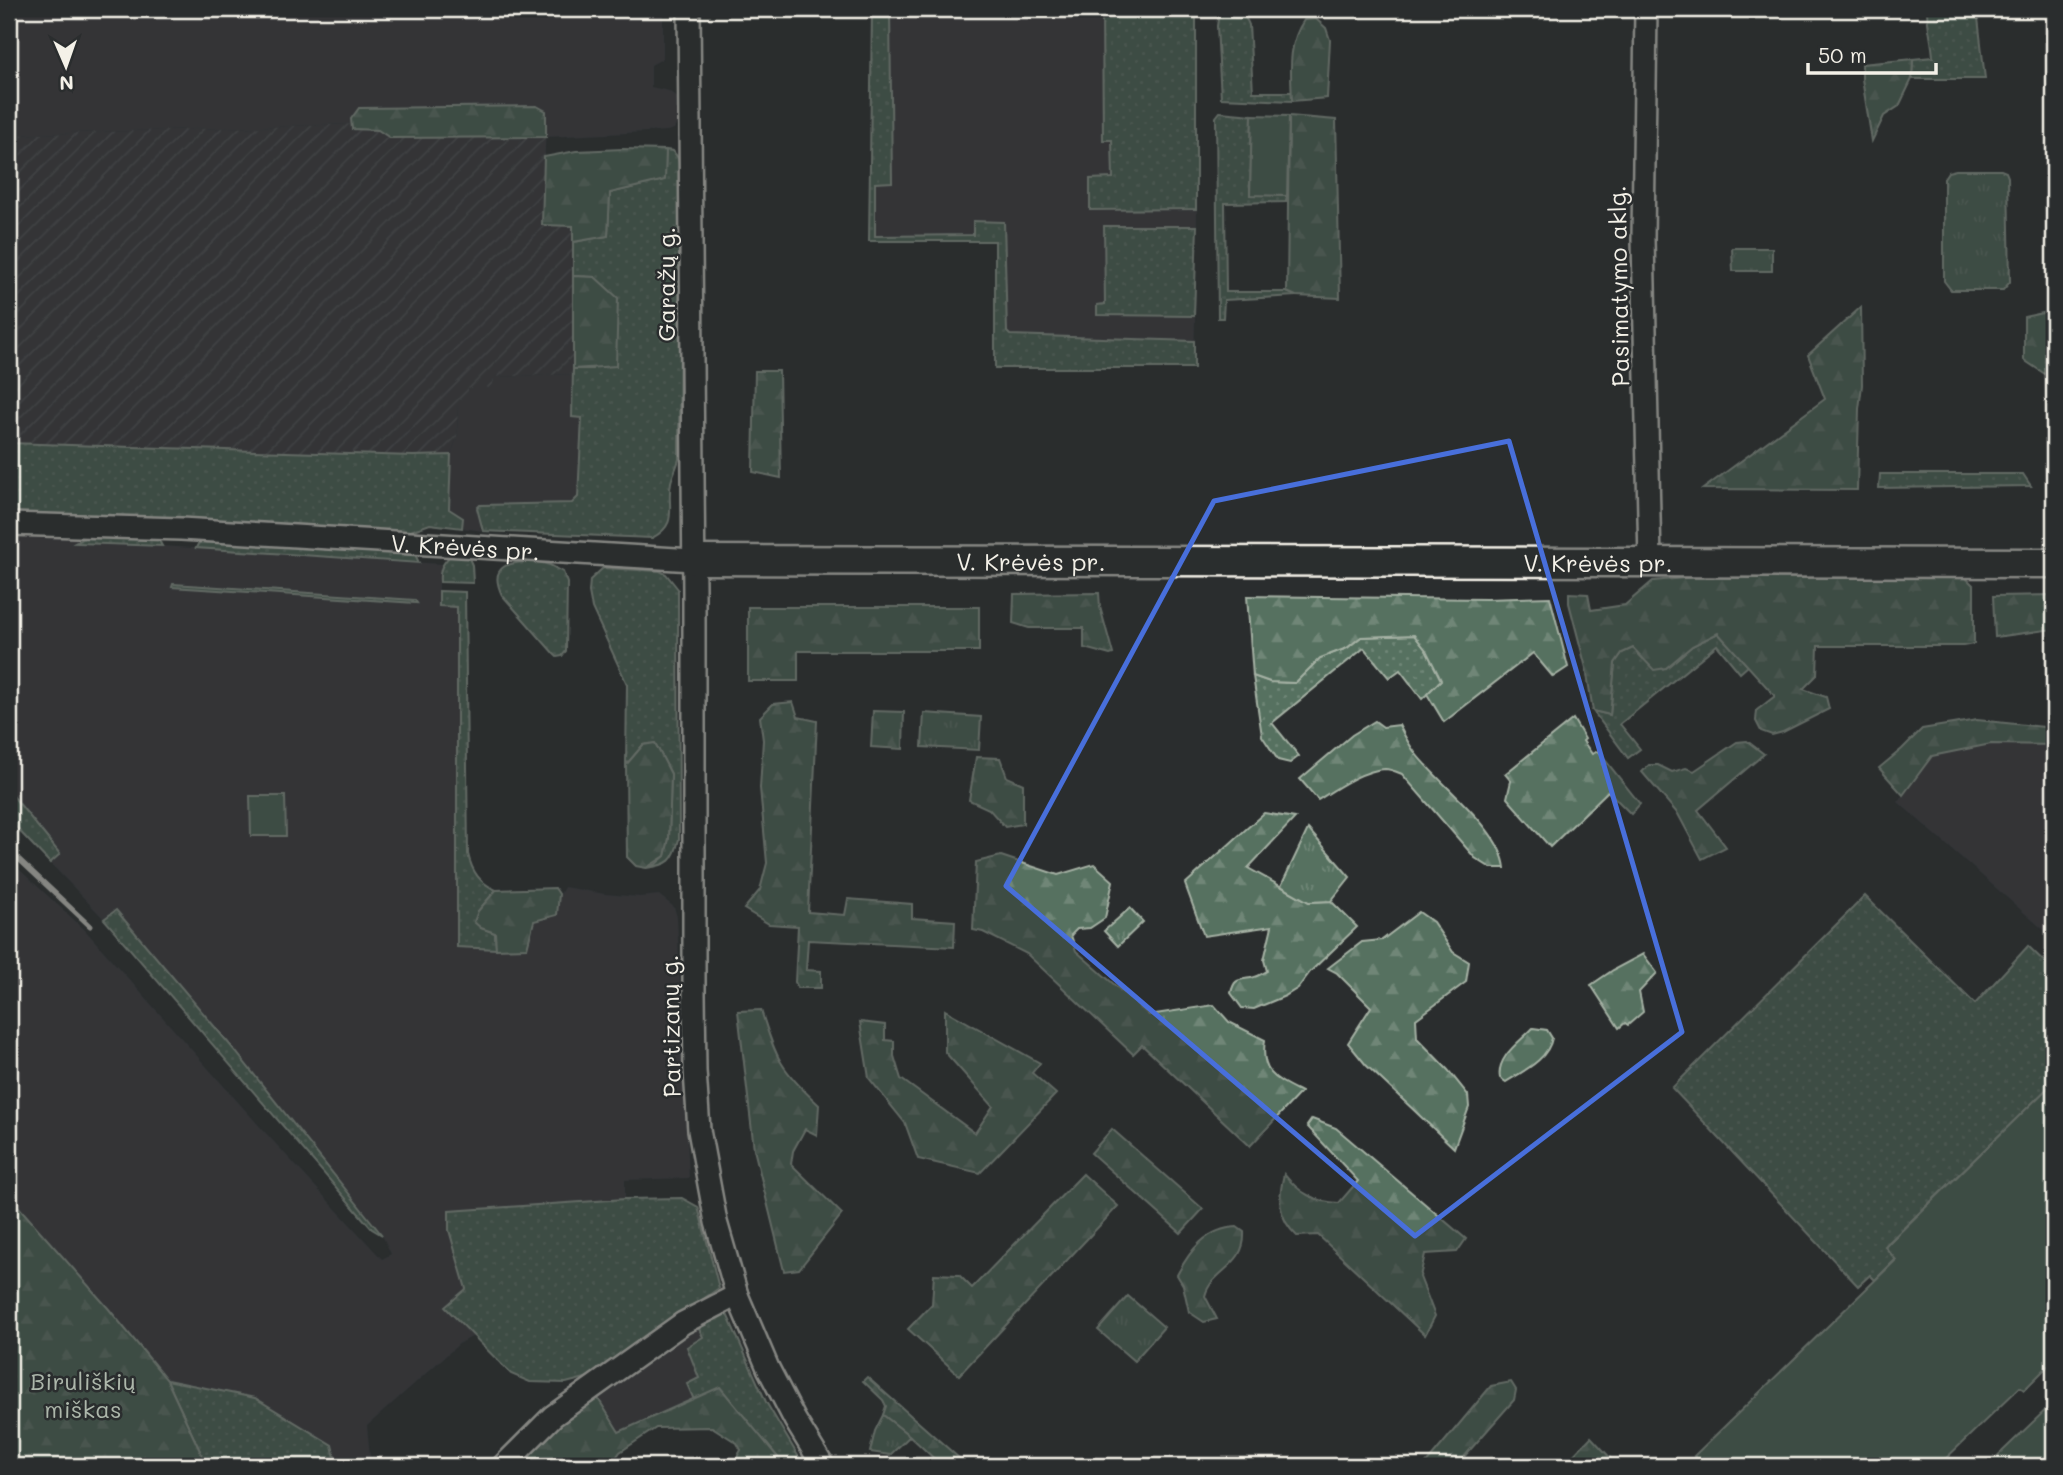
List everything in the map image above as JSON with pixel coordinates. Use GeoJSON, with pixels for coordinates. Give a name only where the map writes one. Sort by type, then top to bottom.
{"type":"FeatureCollection","features":[{"type":"Feature","properties":{"kind":"main road","name":"V. Krėvės pr."},"geometry":{"type":"LineString","coordinates":[[693,560],[2054,563]]}},
{"type":"Feature","properties":{"kind":"street","name":"Garažų g."},"geometry":{"type":"LineString","coordinates":[[689,9],[693,560]]}},
{"type":"Feature","properties":{"kind":"street","name":"Pasimatymo aklg."},"geometry":{"type":"LineString","coordinates":[[1646,9],[1643,239],[1650,562]]}},
{"type":"Feature","properties":{"kind":"street","name":"V. Krėvės pr."},"geometry":{"type":"LineString","coordinates":[[9,524],[181,529],[693,560]]}},
{"type":"Feature","properties":{"kind":"street","name":"Partizanų g."},"geometry":{"type":"LineString","coordinates":[[693,560],[695,1070],[699,1130],[719,1235],[737,1295],[768,1368],[823,1466]]}},
{"type":"Feature","properties":{"kind":"street"},"geometry":{"type":"LineString","coordinates":[[503,1466],[553,1416],[683,1323],[737,1295]]}},
{"type":"Feature","properties":{"kind":"highlighted area"},"geometry":{"type":"Polygon","coordinates":[[[1509,441],[1682,1032],[1415,1236],[1006,886],[1214,501],[1509,441]]]}},
{"type":"Feature","properties":{"kind":"shaded area"},"geometry":{"type":"Polygon","coordinates":[[[9,9],[663,9],[663,55],[662,59],[651,65],[651,87],[669,91],[678,98],[680,119],[674,129],[667,131],[546,137],[546,123],[352,124],[9,135],[9,9]]]}},
{"type":"Feature","properties":{"kind":"shaded area"},"geometry":{"type":"Polygon","coordinates":[[[872,9],[1196,9],[1197,226],[1194,368],[995,368],[995,241],[869,241],[872,9]]]}},
{"type":"Feature","properties":{"kind":"shaded area"},"geometry":{"type":"Polygon","coordinates":[[[546,123],[542,225],[573,226],[573,374],[494,377],[493,388],[468,388],[468,405],[458,405],[457,437],[451,455],[9,443],[9,135],[352,124],[546,123]]]}},
{"type":"Feature","properties":{"kind":"shaded area"},"geometry":{"type":"Polygon","coordinates":[[[573,374],[572,417],[582,417],[578,497],[572,503],[480,505],[480,528],[483,531],[462,528],[463,517],[449,510],[451,455],[457,437],[458,405],[468,388],[493,377],[573,374]]]}},
{"type":"Feature","properties":{"kind":"shaded area"},"geometry":{"type":"Polygon","coordinates":[[[9,533],[88,536],[162,542],[162,546],[442,564],[439,572],[439,606],[457,606],[457,947],[527,947],[534,921],[557,915],[557,900],[564,887],[640,897],[659,895],[674,907],[677,917],[689,1178],[625,1180],[625,1199],[449,1211],[449,1230],[466,1289],[446,1307],[474,1336],[460,1343],[367,1426],[371,1466],[337,1466],[332,1445],[255,1398],[167,1380],[108,1308],[9,1196],[9,860],[85,930],[382,1259],[391,1254],[382,1235],[236,1052],[117,910],[104,919],[50,863],[59,854],[9,791],[9,533]]]}},
{"type":"Feature","properties":{"kind":"shaded area"},"geometry":{"type":"Polygon","coordinates":[[[1991,744],[2054,745],[2054,939],[1898,802],[1932,756],[1991,744]]]}},
{"type":"Feature","properties":{"kind":"shaded area"},"geometry":{"type":"Polygon","coordinates":[[[696,1323],[703,1337],[687,1347],[700,1378],[687,1384],[694,1400],[618,1432],[594,1392],[696,1323]]]}},
{"type":"Feature","properties":{"kind":"green space"},"geometry":{"type":"Polygon","coordinates":[[[872,9],[890,9],[892,182],[875,183],[875,236],[973,235],[973,221],[1004,222],[1007,332],[1010,335],[1194,341],[1194,368],[995,368],[995,241],[869,241],[872,9]]]}},
{"type":"Feature","properties":{"kind":"green space"},"geometry":{"type":"Polygon","coordinates":[[[1102,9],[1196,9],[1196,209],[1090,210],[1090,179],[1113,178],[1112,140],[1103,140],[1102,9]]]}},
{"type":"Feature","properties":{"kind":"green space"},"geometry":{"type":"Polygon","coordinates":[[[1927,9],[1977,9],[1985,79],[1912,79],[1913,59],[1933,57],[1927,9]]]}},
{"type":"Feature","properties":{"kind":"green space"},"geometry":{"type":"Polygon","coordinates":[[[1229,10],[1246,18],[1249,25],[1253,92],[1292,92],[1292,101],[1221,98],[1217,26],[1219,13],[1229,10]]]}},
{"type":"Feature","properties":{"kind":"green space"},"geometry":{"type":"Polygon","coordinates":[[[1316,19],[1326,28],[1330,40],[1327,98],[1292,101],[1292,49],[1304,20],[1316,19]]]}},
{"type":"Feature","properties":{"kind":"green space"},"geometry":{"type":"Polygon","coordinates":[[[1913,59],[1912,79],[1899,106],[1884,116],[1872,141],[1862,64],[1913,59]]]}},
{"type":"Feature","properties":{"kind":"green space"},"geometry":{"type":"Polygon","coordinates":[[[537,106],[546,111],[546,137],[390,138],[378,130],[352,129],[351,119],[359,108],[537,106]]]}},
{"type":"Feature","properties":{"kind":"green space"},"geometry":{"type":"Polygon","coordinates":[[[1220,112],[1252,115],[1250,194],[1287,196],[1286,202],[1225,203],[1226,292],[1287,292],[1296,296],[1224,300],[1223,318],[1218,318],[1216,117],[1220,112]]]}},
{"type":"Feature","properties":{"kind":"green space"},"geometry":{"type":"Polygon","coordinates":[[[1252,115],[1289,116],[1287,196],[1250,195],[1252,115]]]}},
{"type":"Feature","properties":{"kind":"green space"},"geometry":{"type":"Polygon","coordinates":[[[1289,116],[1336,120],[1340,298],[1296,296],[1287,292],[1289,116]]]}},
{"type":"Feature","properties":{"kind":"green space"},"geometry":{"type":"Polygon","coordinates":[[[666,150],[673,151],[678,158],[681,173],[679,459],[671,482],[670,514],[666,527],[652,538],[483,531],[477,508],[480,505],[572,503],[578,497],[582,418],[572,417],[573,369],[592,369],[595,277],[573,276],[573,242],[608,236],[610,193],[664,180],[666,150]]]}},
{"type":"Feature","properties":{"kind":"green space"},"geometry":{"type":"Polygon","coordinates":[[[666,150],[665,180],[610,193],[608,236],[573,242],[573,226],[542,225],[544,157],[576,151],[666,150]]]}},
{"type":"Feature","properties":{"kind":"green space"},"geometry":{"type":"Polygon","coordinates":[[[2001,170],[2006,172],[2008,177],[2010,282],[2003,290],[1951,290],[1944,281],[1944,178],[1948,172],[2001,170]]]}},
{"type":"Feature","properties":{"kind":"green space"},"geometry":{"type":"Polygon","coordinates":[[[1104,226],[1197,226],[1194,316],[1097,315],[1097,305],[1105,304],[1104,226]]]}},
{"type":"Feature","properties":{"kind":"green space"},"geometry":{"type":"Polygon","coordinates":[[[1732,248],[1772,248],[1772,271],[1733,271],[1732,248]]]}},
{"type":"Feature","properties":{"kind":"green space"},"geometry":{"type":"Polygon","coordinates":[[[573,276],[595,277],[618,298],[616,366],[573,369],[573,276]]]}},
{"type":"Feature","properties":{"kind":"green space"},"geometry":{"type":"Polygon","coordinates":[[[1861,307],[1862,385],[1857,490],[1703,489],[1825,399],[1808,355],[1861,307]]]}},
{"type":"Feature","properties":{"kind":"green space"},"geometry":{"type":"Polygon","coordinates":[[[2047,312],[2054,319],[2054,380],[2024,360],[2024,317],[2047,312]]]}},
{"type":"Feature","properties":{"kind":"green space"},"geometry":{"type":"Polygon","coordinates":[[[755,371],[779,371],[781,478],[753,472],[755,371]]]}},
{"type":"Feature","properties":{"kind":"green space"},"geometry":{"type":"Polygon","coordinates":[[[9,443],[451,455],[449,509],[463,518],[462,528],[430,524],[405,533],[9,514],[9,443]]]}},
{"type":"Feature","properties":{"kind":"green space"},"geometry":{"type":"Polygon","coordinates":[[[1880,474],[2023,474],[2031,486],[1879,488],[1880,474]]]}},
{"type":"Feature","properties":{"kind":"green space"},"geometry":{"type":"Polygon","coordinates":[[[88,536],[157,537],[162,546],[75,543],[88,536]]]}},
{"type":"Feature","properties":{"kind":"green space"},"geometry":{"type":"Polygon","coordinates":[[[205,540],[411,552],[419,563],[196,548],[205,540]]]}},
{"type":"Feature","properties":{"kind":"green space"},"geometry":{"type":"Polygon","coordinates":[[[460,554],[469,558],[473,583],[440,582],[445,562],[450,556],[460,554]]]}},
{"type":"Feature","properties":{"kind":"green space"},"geometry":{"type":"Polygon","coordinates":[[[535,561],[563,572],[567,583],[566,651],[562,656],[557,657],[554,654],[502,595],[498,585],[497,577],[504,567],[518,562],[535,561]]]}},
{"type":"Feature","properties":{"kind":"green space"},"geometry":{"type":"Polygon","coordinates":[[[603,568],[660,571],[666,574],[678,589],[679,839],[669,861],[654,867],[646,868],[665,856],[669,838],[671,774],[655,743],[643,745],[626,765],[627,684],[592,608],[589,592],[590,580],[603,568]]]}},
{"type":"Feature","properties":{"kind":"green space"},"geometry":{"type":"Polygon","coordinates":[[[1695,577],[1966,578],[1974,586],[1974,644],[1818,646],[1817,675],[1803,689],[1826,697],[1829,709],[1772,735],[1761,731],[1756,721],[1757,710],[1775,696],[1718,633],[1692,646],[1666,668],[1654,670],[1633,648],[1622,653],[1615,663],[1610,715],[1593,711],[1569,593],[1588,594],[1591,610],[1625,605],[1653,581],[1695,577]]]}},
{"type":"Feature","properties":{"kind":"green space"},"geometry":{"type":"Polygon","coordinates":[[[173,584],[415,600],[417,603],[172,587],[173,584]]]}},
{"type":"Feature","properties":{"kind":"green space"},"geometry":{"type":"Polygon","coordinates":[[[439,591],[465,592],[468,854],[477,876],[496,890],[478,911],[481,928],[495,933],[496,949],[457,947],[457,607],[439,606],[439,591]]]}},
{"type":"Feature","properties":{"kind":"green space"},"geometry":{"type":"Polygon","coordinates":[[[1099,593],[1100,607],[1113,654],[1084,648],[1084,628],[1029,628],[1013,623],[1014,594],[1099,593]]]}},
{"type":"Feature","properties":{"kind":"green space"},"geometry":{"type":"Polygon","coordinates":[[[2054,595],[2054,629],[1995,637],[1993,596],[2054,595]]]}},
{"type":"Feature","properties":{"kind":"green space"},"geometry":{"type":"Polygon","coordinates":[[[1247,596],[1486,599],[1550,597],[1568,667],[1553,677],[1533,653],[1444,722],[1427,694],[1441,680],[1426,650],[1414,635],[1361,637],[1347,648],[1320,658],[1295,683],[1270,682],[1253,676],[1247,596]]]}},
{"type":"Feature","properties":{"kind":"green space"},"geometry":{"type":"Polygon","coordinates":[[[748,607],[979,607],[979,651],[798,651],[798,681],[748,681],[748,607]]]}},
{"type":"Feature","properties":{"kind":"green space"},"geometry":{"type":"Polygon","coordinates":[[[1718,633],[1748,666],[1740,673],[1717,645],[1620,724],[1640,749],[1628,758],[1593,711],[1610,715],[1615,663],[1622,653],[1633,648],[1643,659],[1666,668],[1692,646],[1718,633]]]}},
{"type":"Feature","properties":{"kind":"green space"},"geometry":{"type":"Polygon","coordinates":[[[1414,635],[1426,650],[1442,680],[1422,699],[1400,670],[1389,678],[1364,648],[1272,723],[1299,756],[1290,763],[1278,760],[1262,736],[1253,676],[1270,682],[1295,683],[1320,658],[1347,648],[1361,637],[1414,635]]]}},
{"type":"Feature","properties":{"kind":"green space"},"geometry":{"type":"Polygon","coordinates":[[[793,702],[798,717],[817,721],[808,912],[845,915],[848,899],[912,904],[912,918],[955,921],[954,947],[808,940],[806,970],[821,971],[821,988],[798,988],[795,982],[798,926],[769,924],[744,909],[760,890],[767,863],[760,788],[763,740],[760,717],[773,704],[793,702]]]}},
{"type":"Feature","properties":{"kind":"green space"},"geometry":{"type":"Polygon","coordinates":[[[873,711],[904,712],[903,749],[871,747],[873,711]]]}},
{"type":"Feature","properties":{"kind":"green space"},"geometry":{"type":"Polygon","coordinates":[[[924,713],[981,717],[979,750],[922,747],[924,713]]]}},
{"type":"Feature","properties":{"kind":"green space"},"geometry":{"type":"Polygon","coordinates":[[[1573,719],[1592,754],[1598,751],[1640,804],[1631,814],[1608,791],[1550,847],[1507,798],[1511,781],[1505,774],[1573,719]]]}},
{"type":"Feature","properties":{"kind":"green space"},"geometry":{"type":"Polygon","coordinates":[[[1977,720],[2054,728],[2054,745],[1991,744],[1932,756],[1903,795],[1879,768],[1922,729],[1977,720]]]}},
{"type":"Feature","properties":{"kind":"green space"},"geometry":{"type":"Polygon","coordinates":[[[1375,721],[1383,727],[1399,725],[1416,754],[1493,838],[1505,868],[1491,868],[1475,858],[1402,774],[1385,769],[1377,770],[1350,780],[1318,800],[1300,779],[1352,735],[1375,721]]]}},
{"type":"Feature","properties":{"kind":"green space"},"geometry":{"type":"Polygon","coordinates":[[[1747,741],[1764,754],[1698,810],[1726,847],[1702,859],[1678,814],[1642,772],[1649,765],[1658,765],[1672,772],[1686,768],[1694,771],[1737,742],[1747,741]]]}},
{"type":"Feature","properties":{"kind":"green space"},"geometry":{"type":"Polygon","coordinates":[[[655,743],[671,774],[669,838],[665,856],[646,868],[636,866],[627,857],[626,765],[643,745],[655,743]]]}},
{"type":"Feature","properties":{"kind":"green space"},"geometry":{"type":"Polygon","coordinates":[[[976,757],[1000,758],[1007,777],[1023,784],[1023,824],[1005,827],[989,809],[969,800],[976,757]]]}},
{"type":"Feature","properties":{"kind":"green space"},"geometry":{"type":"Polygon","coordinates":[[[9,791],[60,854],[50,863],[9,820],[9,791]]]}},
{"type":"Feature","properties":{"kind":"green space"},"geometry":{"type":"Polygon","coordinates":[[[250,796],[285,796],[286,836],[251,836],[250,796]]]}},
{"type":"Feature","properties":{"kind":"green space"},"geometry":{"type":"Polygon","coordinates":[[[1264,813],[1295,818],[1248,868],[1309,902],[1331,901],[1357,927],[1310,972],[1298,988],[1254,1009],[1242,1008],[1231,993],[1237,981],[1267,971],[1264,960],[1272,926],[1204,936],[1185,884],[1264,813]]]}},
{"type":"Feature","properties":{"kind":"green space"},"geometry":{"type":"Polygon","coordinates":[[[1308,829],[1350,877],[1331,901],[1309,902],[1281,886],[1308,829]]]}},
{"type":"Feature","properties":{"kind":"green space"},"geometry":{"type":"Polygon","coordinates":[[[1001,856],[1058,875],[1094,864],[1113,881],[1105,918],[1090,928],[1077,929],[1071,935],[1076,951],[1149,1015],[1214,1005],[1229,1022],[1265,1040],[1265,1060],[1271,1074],[1301,1092],[1250,1146],[1142,1045],[1133,1054],[1027,954],[983,932],[973,930],[976,862],[1001,856]]]}},
{"type":"Feature","properties":{"kind":"green space"},"geometry":{"type":"Polygon","coordinates":[[[555,888],[559,894],[557,915],[534,921],[527,948],[496,949],[495,933],[474,922],[478,911],[496,890],[555,888]]]}},
{"type":"Feature","properties":{"kind":"green space"},"geometry":{"type":"Polygon","coordinates":[[[1865,896],[1975,1004],[2028,946],[2054,971],[2054,1082],[1885,1246],[1896,1259],[1875,1280],[1870,1275],[1858,1286],[1672,1088],[1865,896]]]}},
{"type":"Feature","properties":{"kind":"green space"},"geometry":{"type":"Polygon","coordinates":[[[1130,908],[1143,922],[1118,946],[1104,931],[1130,908]]]}},
{"type":"Feature","properties":{"kind":"green space"},"geometry":{"type":"Polygon","coordinates":[[[116,910],[236,1052],[382,1235],[372,1229],[104,919],[116,910]]]}},
{"type":"Feature","properties":{"kind":"green space"},"geometry":{"type":"Polygon","coordinates":[[[1419,912],[1433,922],[1453,952],[1469,962],[1466,982],[1416,1019],[1417,1038],[1468,1095],[1469,1107],[1454,1148],[1366,1065],[1348,1043],[1371,1007],[1337,973],[1328,968],[1362,942],[1382,940],[1419,912]]]}},
{"type":"Feature","properties":{"kind":"green space"},"geometry":{"type":"Polygon","coordinates":[[[1643,954],[1657,973],[1639,992],[1643,1012],[1628,1025],[1625,1023],[1619,1028],[1591,985],[1643,954]]]}},
{"type":"Feature","properties":{"kind":"green space"},"geometry":{"type":"Polygon","coordinates":[[[761,1010],[781,1063],[819,1105],[817,1135],[805,1129],[793,1151],[791,1164],[842,1214],[799,1269],[784,1271],[754,1149],[738,1011],[761,1010]]]}},
{"type":"Feature","properties":{"kind":"green space"},"geometry":{"type":"Polygon","coordinates":[[[945,1010],[1040,1063],[1032,1073],[1056,1094],[980,1173],[918,1159],[905,1123],[869,1078],[860,1022],[885,1025],[885,1040],[894,1041],[894,1056],[901,1079],[975,1133],[993,1106],[945,1052],[945,1010]]]}},
{"type":"Feature","properties":{"kind":"green space"},"geometry":{"type":"Polygon","coordinates":[[[1533,1028],[1547,1030],[1552,1038],[1550,1046],[1534,1064],[1506,1082],[1500,1078],[1505,1057],[1533,1028]]]}},
{"type":"Feature","properties":{"kind":"green space"},"geometry":{"type":"Polygon","coordinates":[[[2054,1082],[2054,1360],[2024,1390],[2020,1387],[1938,1466],[1705,1466],[1694,1456],[1896,1260],[1885,1247],[2054,1082]]]}},
{"type":"Feature","properties":{"kind":"green space"},"geometry":{"type":"Polygon","coordinates":[[[1312,1119],[1336,1128],[1466,1239],[1457,1252],[1425,1254],[1420,1277],[1435,1316],[1425,1335],[1318,1235],[1297,1236],[1286,1222],[1280,1200],[1284,1174],[1308,1195],[1322,1201],[1339,1203],[1358,1181],[1307,1126],[1312,1119]]]}},
{"type":"Feature","properties":{"kind":"green space"},"geometry":{"type":"Polygon","coordinates":[[[1112,1129],[1203,1209],[1181,1233],[1091,1153],[1112,1129]]]}},
{"type":"Feature","properties":{"kind":"green space"},"geometry":{"type":"Polygon","coordinates":[[[1083,1174],[1118,1206],[959,1375],[908,1329],[932,1304],[934,1274],[959,1275],[972,1288],[1083,1174]]]}},
{"type":"Feature","properties":{"kind":"green space","name":"Biruliškių miškas"},"geometry":{"type":"Polygon","coordinates":[[[9,1196],[108,1308],[167,1380],[207,1466],[9,1466],[9,1196]]]}},
{"type":"Feature","properties":{"kind":"green space"},"geometry":{"type":"Polygon","coordinates":[[[682,1198],[698,1207],[719,1288],[593,1376],[566,1383],[530,1382],[511,1374],[445,1307],[466,1289],[449,1230],[449,1211],[625,1199],[682,1198]]]}},
{"type":"Feature","properties":{"kind":"green space"},"geometry":{"type":"Polygon","coordinates":[[[1237,1227],[1244,1232],[1240,1253],[1209,1287],[1205,1296],[1217,1319],[1204,1322],[1189,1312],[1183,1285],[1177,1275],[1194,1249],[1208,1236],[1226,1228],[1237,1227]]]}},
{"type":"Feature","properties":{"kind":"green space"},"geometry":{"type":"Polygon","coordinates":[[[1128,1296],[1164,1327],[1134,1361],[1098,1330],[1128,1296]]]}},
{"type":"Feature","properties":{"kind":"green space"},"geometry":{"type":"Polygon","coordinates":[[[715,1310],[727,1314],[766,1402],[804,1466],[785,1466],[720,1388],[694,1400],[687,1384],[699,1378],[687,1347],[703,1337],[696,1323],[715,1310]]]}},
{"type":"Feature","properties":{"kind":"green space"},"geometry":{"type":"Polygon","coordinates":[[[867,1377],[968,1466],[942,1466],[883,1415],[886,1406],[863,1381],[867,1377]]]}},
{"type":"Feature","properties":{"kind":"green space"},"geometry":{"type":"Polygon","coordinates":[[[167,1380],[255,1398],[332,1445],[337,1466],[207,1466],[167,1380]]]}},
{"type":"Feature","properties":{"kind":"green space"},"geometry":{"type":"Polygon","coordinates":[[[1511,1382],[1516,1390],[1514,1400],[1456,1466],[1424,1466],[1491,1386],[1511,1382]]]}},
{"type":"Feature","properties":{"kind":"green space"},"geometry":{"type":"Polygon","coordinates":[[[720,1387],[785,1466],[735,1466],[733,1464],[741,1450],[737,1443],[712,1427],[656,1428],[620,1452],[610,1466],[516,1466],[551,1427],[594,1392],[619,1432],[720,1387]]]}},
{"type":"Feature","properties":{"kind":"green space"},"geometry":{"type":"Polygon","coordinates":[[[2054,1402],[2054,1466],[1987,1466],[2054,1402]]]}},
{"type":"Feature","properties":{"kind":"green space"},"geometry":{"type":"Polygon","coordinates":[[[883,1415],[910,1436],[890,1455],[870,1452],[875,1431],[883,1415]]]}},
{"type":"Feature","properties":{"kind":"green space"},"geometry":{"type":"Polygon","coordinates":[[[1591,1437],[1617,1465],[1563,1466],[1591,1437]]]}},
{"type":"Feature","properties":{"kind":"railway"},"geometry":{"type":"LineString","coordinates":[[9,850],[90,926]]}}]}
